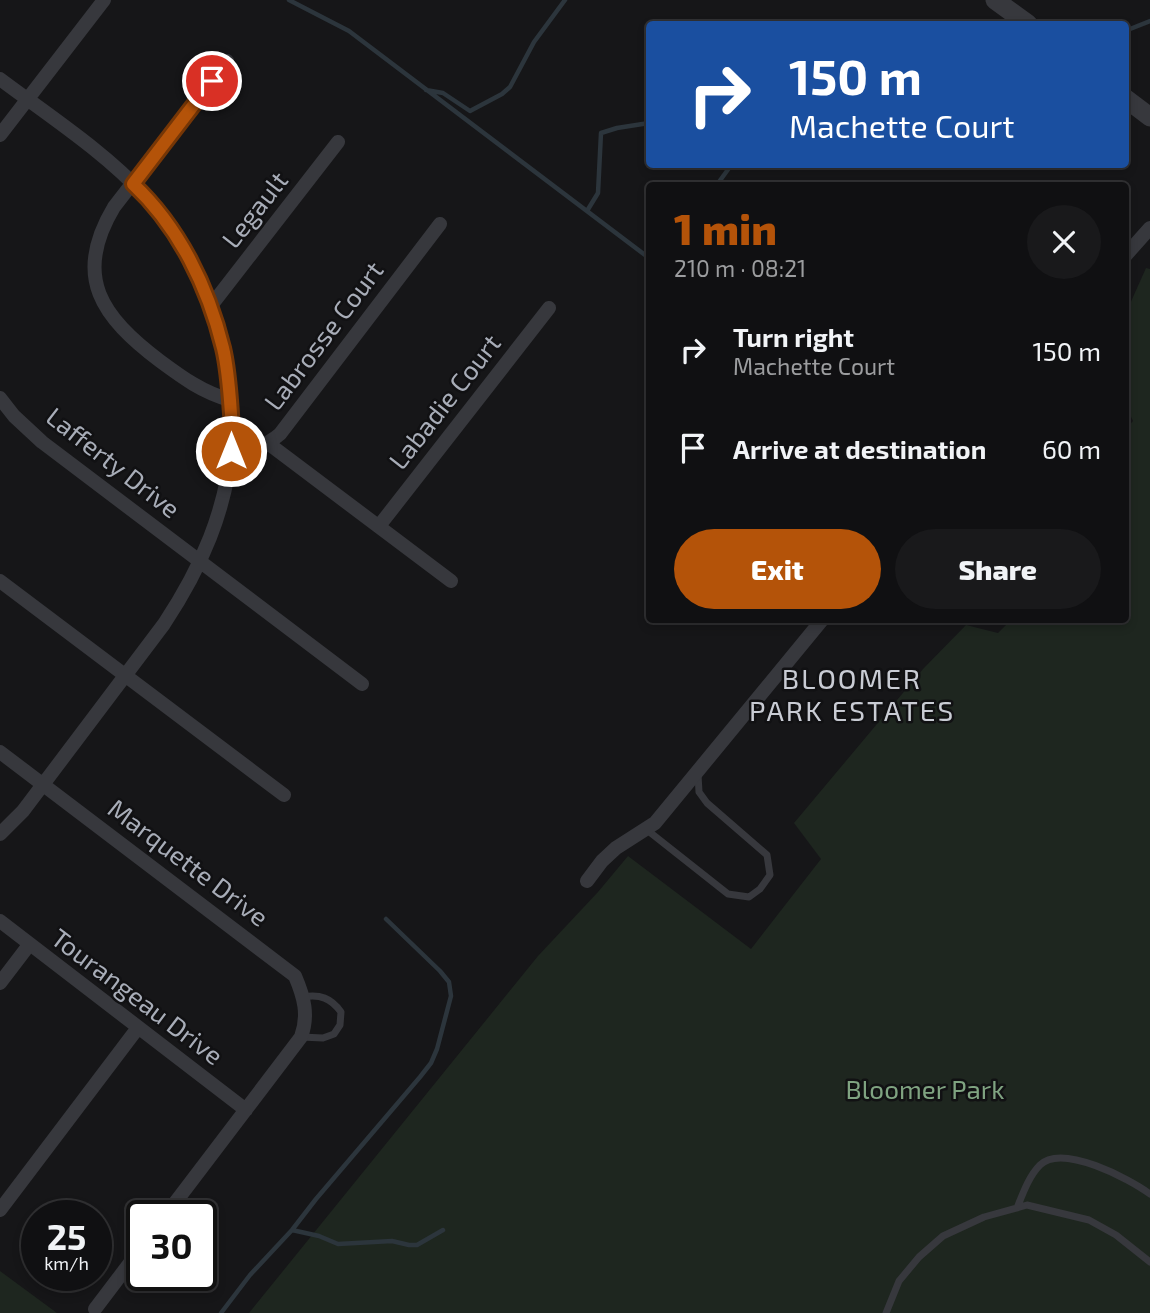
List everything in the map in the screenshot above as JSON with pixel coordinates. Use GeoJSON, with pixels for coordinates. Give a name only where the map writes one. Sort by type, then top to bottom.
{"type":"FeatureCollection","features":[{"type":"Feature","properties":{"kind":"street"},"geometry":{"type":"LineString","coordinates":[[0,135],[104,0]]}},
{"type":"Feature","properties":{"kind":"street"},"geometry":{"type":"LineString","coordinates":[[995,0],[1024,21]]}},
{"type":"Feature","properties":{"kind":"street"},"geometry":{"type":"LineString","coordinates":[[227,61],[104,222],[93,259],[103,305],[132,340],[192,386],[230,400]]}},
{"type":"Feature","properties":{"kind":"street"},"geometry":{"type":"LineString","coordinates":[[0,79],[133,184],[146,197],[189,257],[224,350],[233,439],[221,505],[201,562],[184,593],[164,624],[43,785],[23,811],[0,834]]}},
{"type":"Feature","properties":{"kind":"street"},"geometry":{"type":"LineString","coordinates":[[1129,101],[1150,117]]}},
{"type":"Feature","properties":{"kind":"street","name":"Legault"},"geometry":{"type":"LineString","coordinates":[[210,307],[338,142]]}},
{"type":"Feature","properties":{"kind":"street","name":"Labrosse Court"},"geometry":{"type":"LineString","coordinates":[[231,451],[255,449],[269,444],[294,417],[440,224]]}},
{"type":"Feature","properties":{"kind":"street"},"geometry":{"type":"LineString","coordinates":[[1129,252],[1150,228]]}},
{"type":"Feature","properties":{"kind":"street","name":"Labadie Court"},"geometry":{"type":"LineString","coordinates":[[379,526],[549,308]]}},
{"type":"Feature","properties":{"kind":"street","name":"Lafferty Drive"},"geometry":{"type":"LineString","coordinates":[[0,398],[14,416],[42,442],[362,684]]}},
{"type":"Feature","properties":{"kind":"street"},"geometry":{"type":"LineString","coordinates":[[269,444],[451,580]]}},
{"type":"Feature","properties":{"kind":"street"},"geometry":{"type":"LineString","coordinates":[[0,581],[284,795]]}},
{"type":"Feature","properties":{"kind":"street"},"geometry":{"type":"LineString","coordinates":[[587,881],[602,861],[617,848],[647,830],[820,623]]}},
{"type":"Feature","properties":{"kind":"street","name":"Marquette Drive"},"geometry":{"type":"LineString","coordinates":[[0,751],[295,976],[303,997]]}},
{"type":"Feature","properties":{"kind":"street","name":"Tourangeau Drive"},"geometry":{"type":"LineString","coordinates":[[0,922],[246,1110]]}},
{"type":"Feature","properties":{"kind":"street"},"geometry":{"type":"LineString","coordinates":[[0,983],[29,945]]}},
{"type":"Feature","properties":{"kind":"street"},"geometry":{"type":"LineString","coordinates":[[177,1200],[301,1037],[306,1023],[303,997]]}},
{"type":"Feature","properties":{"kind":"street"},"geometry":{"type":"LineString","coordinates":[[0,1210],[137,1029]]}},
{"type":"Feature","properties":{"kind":"street"},"geometry":{"type":"LineString","coordinates":[[95,1309],[126,1268]]}},
{"type":"Feature","properties":{"kind":"lane"},"geometry":{"type":"LineString","coordinates":[[647,830],[727,894],[749,897],[760,889],[769,875],[766,855],[707,803],[699,792],[698,771]]}},
{"type":"Feature","properties":{"kind":"lane"},"geometry":{"type":"LineString","coordinates":[[301,1037],[323,1038],[334,1034],[341,1019],[341,1012],[329,999],[316,995],[303,997]]}},
{"type":"Feature","properties":{"kind":"lane"},"geometry":{"type":"LineString","coordinates":[[1017,1208],[1026,1185],[1042,1163],[1060,1157],[1117,1174],[1150,1194]]}},
{"type":"Feature","properties":{"kind":"lane"},"geometry":{"type":"LineString","coordinates":[[886,1313],[900,1281],[919,1257],[943,1236],[984,1217],[1027,1205],[1089,1220],[1116,1236],[1150,1262]]}},
{"type":"Feature","properties":{"kind":"green space","name":"Bloomer Park"},"geometry":{"type":"Polygon","coordinates":[[[1146,268],[1150,269],[1150,1313],[249,1313],[538,956],[628,856],[751,949],[821,859],[794,823],[923,669],[966,625],[998,633],[1008,623],[1129,623],[1129,426],[1133,421],[1129,412],[1129,306],[1146,268]]]}},
{"type":"Feature","properties":{"kind":"green space"},"geometry":{"type":"Polygon","coordinates":[[[0,1271],[21,1286],[21,1291],[27,1291],[57,1313],[0,1313],[0,1271]]]}},
{"type":"Feature","properties":{"kind":"waterway"},"geometry":{"type":"LineString","coordinates":[[289,0],[349,31],[646,256]]}},
{"type":"Feature","properties":{"kind":"waterway"},"geometry":{"type":"LineString","coordinates":[[426,90],[443,93],[470,111],[502,94],[510,87],[534,42],[565,0]]}},
{"type":"Feature","properties":{"kind":"waterway"},"geometry":{"type":"LineString","coordinates":[[1129,29],[1150,21]]}},
{"type":"Feature","properties":{"kind":"waterway"},"geometry":{"type":"LineString","coordinates":[[587,211],[598,193],[601,133],[646,123]]}},
{"type":"Feature","properties":{"kind":"waterway"},"geometry":{"type":"LineString","coordinates":[[719,182],[729,168]]}},
{"type":"Feature","properties":{"kind":"waterway"},"geometry":{"type":"LineString","coordinates":[[221,1313],[250,1275],[292,1230],[420,1077],[431,1063],[437,1049],[451,996],[449,982],[386,919]]}},
{"type":"Feature","properties":{"kind":"waterway"},"geometry":{"type":"LineString","coordinates":[[292,1230],[319,1236],[338,1244],[392,1241],[409,1245],[417,1245],[443,1230]]}},
{"type":"Feature","properties":{"kind":"district","name":"BLOOMER PARK ESTATES"},"geometry":{"type":"Point","coordinates":[852,695]}},
{"type":"Feature","properties":{"kind":"route"},"geometry":{"type":"LineString","coordinates":[[212,81],[133,184],[170,228],[204,287],[224,350],[233,439],[231,451]]}}]}
